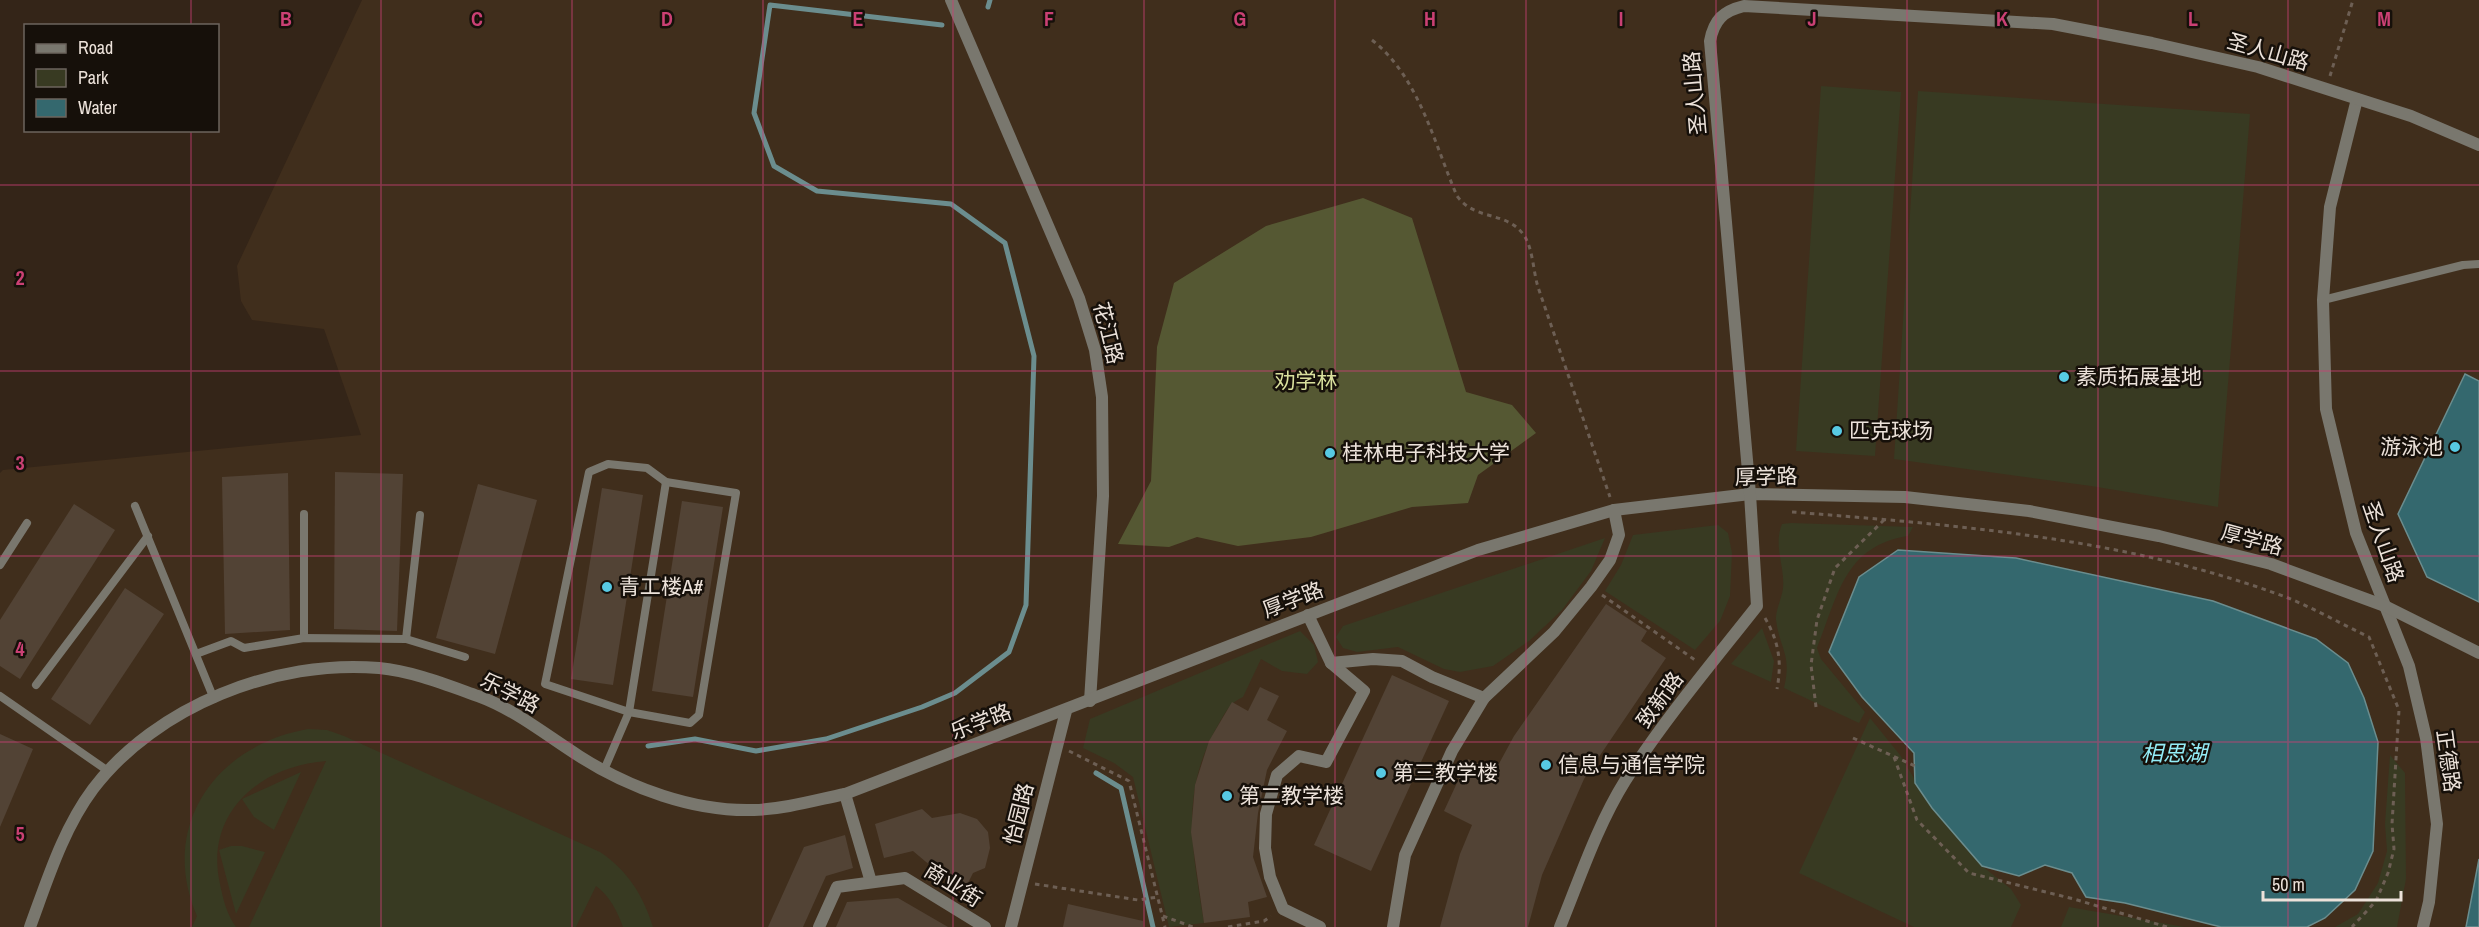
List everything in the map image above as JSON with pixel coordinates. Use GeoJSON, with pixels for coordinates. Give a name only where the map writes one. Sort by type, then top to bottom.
{"type":"FeatureCollection","features":[{"type":"Feature","properties":{"kind":"street","name":"花江路"},"geometry":{"type":"LineString","coordinates":[[951,0],[1079,298],[1095,350],[1102,397],[1103,496],[1089,701]]}},
{"type":"Feature","properties":{"kind":"street","name":"圣人山路"},"geometry":{"type":"LineString","coordinates":[[1750,494],[1710,41],[1713,26],[1724,13],[1744,6],[2053,24],[2152,42],[2258,67],[2411,116],[2479,145]]}},
{"type":"Feature","properties":{"kind":"street","name":"圣人山路"},"geometry":{"type":"LineString","coordinates":[[2357,99],[2330,207],[2323,300],[2326,410],[2356,533],[2385,606]]}},
{"type":"Feature","properties":{"kind":"street","name":"厚学路"},"geometry":{"type":"LineString","coordinates":[[1066,711],[1478,550],[1614,510],[1750,494],[1905,497],[2029,511],[2159,536],[2271,564],[2385,606],[2479,653]]}},
{"type":"Feature","properties":{"kind":"street"},"geometry":{"type":"LineString","coordinates":[[1750,494],[1757,606]]}},
{"type":"Feature","properties":{"kind":"street"},"geometry":{"type":"LineString","coordinates":[[1393,927],[1405,855],[1452,750],[1484,698],[1554,632],[1610,560],[1619,535],[1614,510]]}},
{"type":"Feature","properties":{"kind":"street","name":"致新路"},"geometry":{"type":"LineString","coordinates":[[1560,927],[1593,845],[1625,782],[1707,669],[1757,606]]}},
{"type":"Feature","properties":{"kind":"street","name":"正德路"},"geometry":{"type":"LineString","coordinates":[[2385,606],[2412,676],[2426,738],[2435,813],[2429,902],[2423,927]]}},
{"type":"Feature","properties":{"kind":"street"},"geometry":{"type":"LineString","coordinates":[[1308,615],[1331,663],[1364,691],[1326,762],[1299,756],[1277,775],[1266,814],[1265,848],[1270,877],[1283,909],[1320,927]]}},
{"type":"Feature","properties":{"kind":"street"},"geometry":{"type":"LineString","coordinates":[[1331,663],[1373,659],[1402,661],[1432,677],[1484,698]]}},
{"type":"Feature","properties":{"kind":"street","name":"乐学路"},"geometry":{"type":"LineString","coordinates":[[30,927],[67,833],[91,792],[125,753],[156,731],[214,699],[245,684],[278,674],[313,668],[380,668],[413,675],[481,697],[521,718],[604,770],[633,785],[728,810],[783,807],[845,794],[1066,711]]}},
{"type":"Feature","properties":{"kind":"street","name":"怡园路"},"geometry":{"type":"LineString","coordinates":[[1011,927],[1066,711]]}},
{"type":"Feature","properties":{"kind":"street"},"geometry":{"type":"LineString","coordinates":[[845,794],[871,882]]}},
{"type":"Feature","properties":{"kind":"street","name":"商业街"},"geometry":{"type":"LineString","coordinates":[[819,927],[837,887],[905,878],[985,927]]}},
{"type":"Feature","properties":{"kind":"lane"},"geometry":{"type":"LineString","coordinates":[[2323,300],[2463,265],[2479,264]]}},
{"type":"Feature","properties":{"kind":"lane"},"geometry":{"type":"LineString","coordinates":[[608,464],[647,468],[666,482],[736,493],[699,715],[690,723],[629,712],[545,684],[589,472],[608,464]]}},
{"type":"Feature","properties":{"kind":"lane"},"geometry":{"type":"LineString","coordinates":[[604,770],[629,712],[666,482]]}},
{"type":"Feature","properties":{"kind":"lane"},"geometry":{"type":"LineString","coordinates":[[135,506],[214,699]]}},
{"type":"Feature","properties":{"kind":"lane"},"geometry":{"type":"LineString","coordinates":[[304,514],[304,638]]}},
{"type":"Feature","properties":{"kind":"lane"},"geometry":{"type":"LineString","coordinates":[[406,639],[420,515]]}},
{"type":"Feature","properties":{"kind":"lane"},"geometry":{"type":"LineString","coordinates":[[0,565],[27,523]]}},
{"type":"Feature","properties":{"kind":"lane"},"geometry":{"type":"LineString","coordinates":[[36,685],[148,536]]}},
{"type":"Feature","properties":{"kind":"lane"},"geometry":{"type":"LineString","coordinates":[[196,654],[231,641],[244,648],[304,638],[406,639],[465,657]]}},
{"type":"Feature","properties":{"kind":"lane"},"geometry":{"type":"LineString","coordinates":[[0,696],[108,771]]}},
{"type":"Feature","properties":{"kind":"path"},"geometry":{"type":"LineString","coordinates":[[2327,89],[2352,0]]}},
{"type":"Feature","properties":{"kind":"path"},"geometry":{"type":"LineString","coordinates":[[1372,40],[1392,56],[1408,80],[1457,196],[1466,208],[1501,219],[1524,235],[1534,275],[1614,510]]}},
{"type":"Feature","properties":{"kind":"path"},"geometry":{"type":"LineString","coordinates":[[1791,512],[1884,519],[2043,537],[2123,552],[2221,576],[2285,597],[2369,637],[2399,710],[2392,824],[2394,849],[2388,873],[2376,901],[2352,927]]}},
{"type":"Feature","properties":{"kind":"path"},"geometry":{"type":"LineString","coordinates":[[1816,707],[1811,665],[1812,654],[1817,620],[1835,568],[1884,519]]}},
{"type":"Feature","properties":{"kind":"path"},"geometry":{"type":"LineString","coordinates":[[1591,587],[1707,669]]}},
{"type":"Feature","properties":{"kind":"path"},"geometry":{"type":"LineString","coordinates":[[1757,606],[1775,638],[1780,656],[1777,689]]}},
{"type":"Feature","properties":{"kind":"path"},"geometry":{"type":"LineString","coordinates":[[1853,738],[1915,766]]}},
{"type":"Feature","properties":{"kind":"path"},"geometry":{"type":"LineString","coordinates":[[1057,746],[1130,781],[1165,927]]}},
{"type":"Feature","properties":{"kind":"path"},"geometry":{"type":"LineString","coordinates":[[1894,757],[1917,820],[1969,873],[2074,899],[2167,927]]}},
{"type":"Feature","properties":{"kind":"path"},"geometry":{"type":"LineString","coordinates":[[1022,883],[1137,900],[1158,897]]}},
{"type":"Feature","properties":{"kind":"path"},"geometry":{"type":"LineString","coordinates":[[1228,927],[1264,921],[1283,909]]}},
{"type":"Feature","properties":{"kind":"path"},"geometry":{"type":"LineString","coordinates":[[1162,916],[1193,927]]}},
{"type":"Feature","properties":{"kind":"shaded area","name":"桂林电子科技大学"},"geometry":{"type":"Polygon","coordinates":[[[362,0],[2479,0],[2479,927],[0,927],[0,473],[3,470],[361,435],[324,329],[252,320],[241,301],[237,266],[362,0]]]}},
{"type":"Feature","properties":{"kind":"green space"},"geometry":{"type":"Polygon","coordinates":[[[1821,86],[1901,92],[1875,456],[1796,451],[1821,86]]]}},
{"type":"Feature","properties":{"kind":"green space","name":"素质拓展基地"},"geometry":{"type":"Polygon","coordinates":[[[1918,91],[2250,114],[2218,507],[2091,486],[1894,459],[1918,91]]]}},
{"type":"Feature","properties":{"kind":"green space","name":"劝学林"},"geometry":{"type":"Polygon","coordinates":[[[1363,198],[1412,218],[1466,392],[1512,405],[1536,433],[1478,475],[1468,503],[1412,507],[1311,537],[1238,546],[1197,537],[1169,547],[1118,544],[1151,481],[1157,347],[1174,283],[1266,226],[1363,198]]]}},
{"type":"Feature","properties":{"kind":"green space"},"geometry":{"type":"Polygon","coordinates":[[[1782,524],[1913,527],[1908,536],[1870,550],[1857,562],[1846,576],[1838,592],[1817,648],[1821,659],[1865,712],[1859,723],[1784,688],[1787,667],[1776,620],[1783,588],[1779,540],[1782,524]]]}},
{"type":"Feature","properties":{"kind":"green space"},"geometry":{"type":"Polygon","coordinates":[[[1718,525],[1728,533],[1732,553],[1730,596],[1720,621],[1695,650],[1605,591],[1621,565],[1633,535],[1718,525]]]}},
{"type":"Feature","properties":{"kind":"green space"},"geometry":{"type":"Polygon","coordinates":[[[1605,538],[1591,571],[1562,610],[1529,641],[1493,666],[1460,672],[1444,669],[1398,647],[1357,652],[1343,648],[1336,637],[1343,626],[1605,538]]]}},
{"type":"Feature","properties":{"kind":"green space"},"geometry":{"type":"Polygon","coordinates":[[[1762,628],[1774,661],[1771,682],[1731,664],[1762,628]]]}},
{"type":"Feature","properties":{"kind":"green space"},"geometry":{"type":"Polygon","coordinates":[[[1300,631],[1314,645],[1318,662],[1307,674],[1282,671],[1261,659],[1243,697],[1228,709],[1205,752],[1197,776],[1192,824],[1196,872],[1204,923],[1169,927],[1133,777],[1114,763],[1083,748],[1090,719],[1300,631]]]}},
{"type":"Feature","properties":{"kind":"green space"},"geometry":{"type":"Polygon","coordinates":[[[1870,718],[1900,755],[1932,808],[1982,866],[2011,889],[2021,905],[2011,927],[1914,927],[1799,873],[1870,718]]]}},
{"type":"Feature","properties":{"kind":"green space"},"geometry":{"type":"Polygon","coordinates":[[[308,729],[327,730],[344,736],[600,852],[619,867],[633,885],[653,927],[623,927],[612,904],[596,886],[576,927],[249,927],[326,761],[279,772],[259,783],[242,798],[229,815],[221,836],[217,859],[224,901],[236,927],[192,927],[197,916],[187,883],[185,851],[191,822],[203,795],[222,771],[246,752],[275,738],[308,729]]]}},
{"type":"Feature","properties":{"kind":"green space"},"geometry":{"type":"Polygon","coordinates":[[[2390,755],[2405,773],[2406,879],[2397,927],[2335,927],[2358,914],[2378,883],[2387,851],[2385,824],[2390,755]]]}},
{"type":"Feature","properties":{"kind":"green space"},"geometry":{"type":"Polygon","coordinates":[[[301,772],[274,830],[254,817],[242,799],[301,772]]]}},
{"type":"Feature","properties":{"kind":"green space"},"geometry":{"type":"Polygon","coordinates":[[[231,846],[242,846],[265,852],[236,914],[219,850],[231,846]]]}},
{"type":"Feature","properties":{"kind":"green space"},"geometry":{"type":"Polygon","coordinates":[[[2069,907],[2185,927],[2061,927],[2069,907]]]}},
{"type":"Feature","properties":{"kind":"water","name":"游泳池"},"geometry":{"type":"Polygon","coordinates":[[[2465,374],[2479,381],[2479,602],[2427,577],[2398,514],[2465,374]]]}},
{"type":"Feature","properties":{"kind":"water","name":"相思湖"},"geometry":{"type":"Polygon","coordinates":[[[1898,550],[2016,558],[2213,601],[2316,639],[2348,663],[2364,698],[2378,742],[2373,851],[2355,890],[2325,918],[2307,927],[2221,927],[2125,903],[2086,897],[2072,873],[2045,865],[2019,876],[1982,866],[1932,808],[1915,783],[1914,753],[1862,697],[1829,652],[1859,577],[1898,550]]]}},
{"type":"Feature","properties":{"kind":"water"},"geometry":{"type":"Polygon","coordinates":[[[2479,859],[2479,927],[2466,927],[2479,859]]]}},
{"type":"Feature","properties":{"kind":"building"},"geometry":{"type":"Polygon","coordinates":[[[335,472],[403,474],[397,631],[334,629],[335,472]]]}},
{"type":"Feature","properties":{"kind":"building"},"geometry":{"type":"Polygon","coordinates":[[[288,473],[290,630],[225,634],[222,477],[288,473]]]}},
{"type":"Feature","properties":{"kind":"building"},"geometry":{"type":"Polygon","coordinates":[[[478,484],[537,500],[495,654],[436,638],[478,484]]]}},
{"type":"Feature","properties":{"kind":"building","name":"青工楼A#"},"geometry":{"type":"Polygon","coordinates":[[[602,488],[643,495],[613,685],[571,679],[602,488]]]}},
{"type":"Feature","properties":{"kind":"building"},"geometry":{"type":"Polygon","coordinates":[[[682,501],[723,507],[693,697],[652,691],[682,501]]]}},
{"type":"Feature","properties":{"kind":"building"},"geometry":{"type":"Polygon","coordinates":[[[74,504],[115,530],[20,679],[0,666],[0,620],[74,504]]]}},
{"type":"Feature","properties":{"kind":"building"},"geometry":{"type":"Polygon","coordinates":[[[125,588],[164,614],[90,725],[51,699],[125,588]]]}},
{"type":"Feature","properties":{"kind":"building","name":"信息与通信学院"},"geometry":{"type":"Polygon","coordinates":[[[1606,604],[1647,631],[1641,641],[1666,658],[1584,779],[1542,875],[1528,927],[1440,927],[1460,854],[1472,825],[1444,811],[1468,759],[1495,771],[1514,736],[1606,604]]]}},
{"type":"Feature","properties":{"kind":"building","name":"第三教学楼"},"geometry":{"type":"Polygon","coordinates":[[[1392,675],[1449,701],[1371,871],[1314,845],[1392,675]]]}},
{"type":"Feature","properties":{"kind":"building","name":"第二教学楼"},"geometry":{"type":"Polygon","coordinates":[[[1260,687],[1279,696],[1267,720],[1287,731],[1267,770],[1258,813],[1253,857],[1267,897],[1248,902],[1250,917],[1204,923],[1191,832],[1195,785],[1209,741],[1232,702],[1248,711],[1260,687]]]}},
{"type":"Feature","properties":{"kind":"building"},"geometry":{"type":"Polygon","coordinates":[[[0,734],[33,749],[0,827],[0,734]]]}},
{"type":"Feature","properties":{"kind":"building"},"geometry":{"type":"Polygon","coordinates":[[[922,809],[932,818],[960,813],[977,819],[988,832],[990,848],[985,868],[973,873],[963,893],[913,851],[884,858],[875,824],[922,809]]]}},
{"type":"Feature","properties":{"kind":"building"},"geometry":{"type":"Polygon","coordinates":[[[845,835],[853,868],[826,876],[803,927],[768,927],[804,847],[845,835]]]}},
{"type":"Feature","properties":{"kind":"building"},"geometry":{"type":"Polygon","coordinates":[[[898,898],[948,927],[836,927],[847,902],[898,898]]]}},
{"type":"Feature","properties":{"kind":"building"},"geometry":{"type":"Polygon","coordinates":[[[1068,904],[1143,921],[1143,927],[1063,927],[1068,904]]]}},
{"type":"Feature","properties":{"kind":"waterway"},"geometry":{"type":"LineString","coordinates":[[988,7],[990,0]]}},
{"type":"Feature","properties":{"kind":"waterway"},"geometry":{"type":"LineString","coordinates":[[648,746],[695,739],[756,751],[826,739],[922,707],[955,693],[1009,652],[1026,605],[1034,356],[1005,243],[951,204],[817,191],[774,166],[754,113],[770,5],[942,25]]}},
{"type":"Feature","properties":{"kind":"waterway"},"geometry":{"type":"LineString","coordinates":[[1096,773],[1121,788],[1153,927]]}},
{"type":"Feature","properties":{"kind":"place","name":"素质拓展基地"},"geometry":{"type":"Point","coordinates":[2064,377]}},
{"type":"Feature","properties":{"kind":"place","name":"匹克球场"},"geometry":{"type":"Point","coordinates":[1837,431]}},
{"type":"Feature","properties":{"kind":"place","name":"游泳池"},"geometry":{"type":"Point","coordinates":[2455,447]}},
{"type":"Feature","properties":{"kind":"place","name":"桂林电子科技大学"},"geometry":{"type":"Point","coordinates":[1330,453]}},
{"type":"Feature","properties":{"kind":"place","name":"青工楼A#"},"geometry":{"type":"Point","coordinates":[607,587]}},
{"type":"Feature","properties":{"kind":"place","name":"信息与通信学院"},"geometry":{"type":"Point","coordinates":[1546,765]}},
{"type":"Feature","properties":{"kind":"place","name":"第三教学楼"},"geometry":{"type":"Point","coordinates":[1381,773]}},
{"type":"Feature","properties":{"kind":"place","name":"第二教学楼"},"geometry":{"type":"Point","coordinates":[1227,796]}}]}
